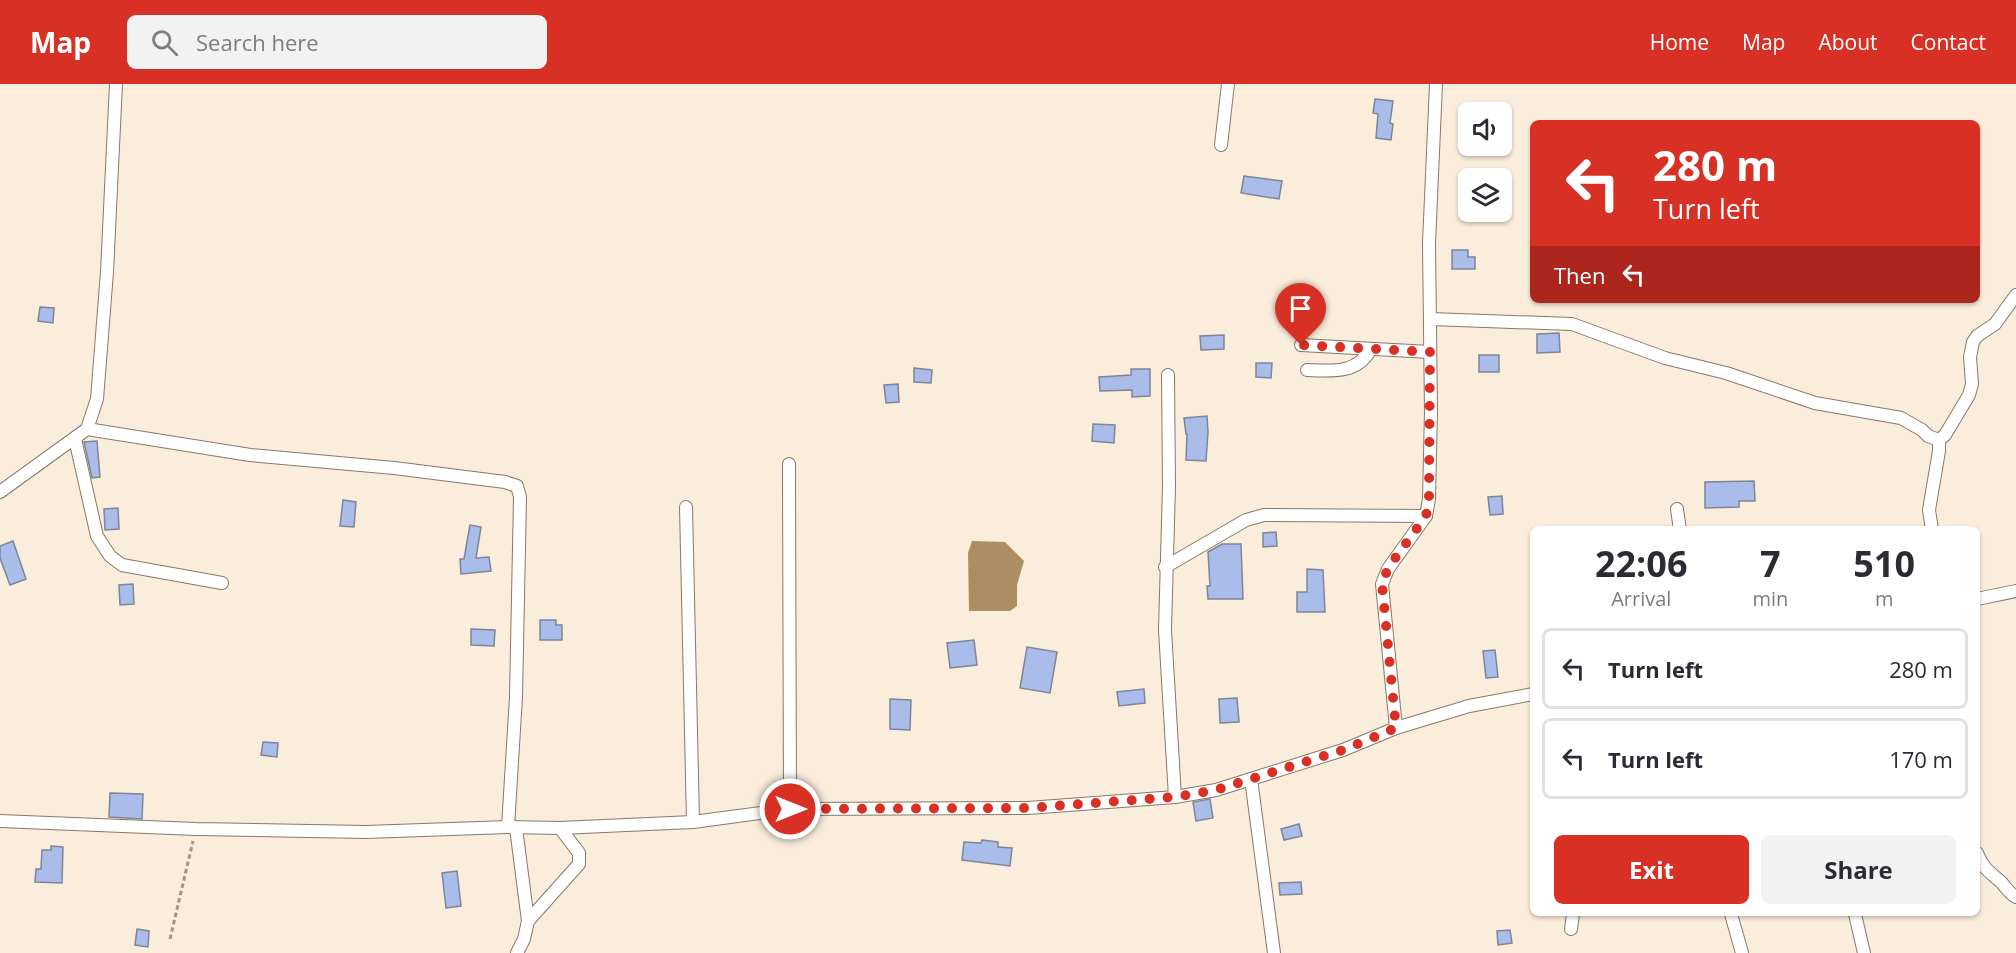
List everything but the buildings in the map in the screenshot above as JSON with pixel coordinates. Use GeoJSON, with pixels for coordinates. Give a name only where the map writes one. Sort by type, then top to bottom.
{"type":"FeatureCollection","features":[{"type":"Feature","properties":{"kind":"street"},"geometry":{"type":"LineString","coordinates":[[0,492],[87,429],[97,399],[107,272],[116,84]]}},
{"type":"Feature","properties":{"kind":"street"},"geometry":{"type":"LineString","coordinates":[[1221,145],[1228,84]]}},
{"type":"Feature","properties":{"kind":"street"},"geometry":{"type":"LineString","coordinates":[[1396,728],[1382,584],[1388,568],[1426,516],[1429,499],[1429,243],[1436,84]]}},
{"type":"Feature","properties":{"kind":"street"},"geometry":{"type":"LineString","coordinates":[[1939,440],[1945,435],[1969,395],[1970,357],[1973,342],[1977,336],[1995,324],[2016,295]]}},
{"type":"Feature","properties":{"kind":"street"},"geometry":{"type":"LineString","coordinates":[[1430,319],[1572,324],[1665,358],[1726,373],[1815,403],[1901,418],[1928,436],[1939,440]]}},
{"type":"Feature","properties":{"kind":"street"},"geometry":{"type":"LineString","coordinates":[[1301,345],[1430,352]]}},
{"type":"Feature","properties":{"kind":"street"},"geometry":{"type":"LineString","coordinates":[[1307,370],[1327,371],[1355,367],[1365,359],[1371,349]]}},
{"type":"Feature","properties":{"kind":"street"},"geometry":{"type":"LineString","coordinates":[[1168,375],[1169,486],[1165,567],[1166,652],[1175,797]]}},
{"type":"Feature","properties":{"kind":"street"},"geometry":{"type":"LineString","coordinates":[[87,429],[250,455],[394,468],[504,482],[517,486],[520,497],[512,828],[528,921],[518,953]]}},
{"type":"Feature","properties":{"kind":"street"},"geometry":{"type":"LineString","coordinates":[[75,439],[97,536],[110,556],[122,565],[222,583]]}},
{"type":"Feature","properties":{"kind":"street"},"geometry":{"type":"LineString","coordinates":[[1931,526],[1929,510],[1939,440]]}},
{"type":"Feature","properties":{"kind":"street"},"geometry":{"type":"LineString","coordinates":[[789,464],[790,809]]}},
{"type":"Feature","properties":{"kind":"street"},"geometry":{"type":"LineString","coordinates":[[686,507],[693,822]]}},
{"type":"Feature","properties":{"kind":"street"},"geometry":{"type":"LineString","coordinates":[[1677,509],[1679,526]]}},
{"type":"Feature","properties":{"kind":"street"},"geometry":{"type":"LineString","coordinates":[[1165,567],[1246,520],[1264,515],[1426,516]]}},
{"type":"Feature","properties":{"kind":"street"},"geometry":{"type":"LineString","coordinates":[[1980,598],[2016,591]]}},
{"type":"Feature","properties":{"kind":"street"},"geometry":{"type":"LineString","coordinates":[[0,821],[196,829],[366,832],[560,828],[693,822],[790,809],[1028,808],[1175,797],[1216,790],[1343,750],[1396,728],[1469,706],[1530,695]]}},
{"type":"Feature","properties":{"kind":"street"},"geometry":{"type":"LineString","coordinates":[[1251,779],[1274,953]]}},
{"type":"Feature","properties":{"kind":"street"},"geometry":{"type":"LineString","coordinates":[[528,921],[579,864],[579,853],[560,828]]}},
{"type":"Feature","properties":{"kind":"street"},"geometry":{"type":"LineString","coordinates":[[1980,860],[1983,866],[2008,892],[2016,897]]}},
{"type":"Feature","properties":{"kind":"street"},"geometry":{"type":"LineString","coordinates":[[1571,929],[1573,916]]}},
{"type":"Feature","properties":{"kind":"street"},"geometry":{"type":"LineString","coordinates":[[1732,916],[1742,953]]}},
{"type":"Feature","properties":{"kind":"street"},"geometry":{"type":"LineString","coordinates":[[1855,916],[1864,953]]}},
{"type":"Feature","properties":{"kind":"path"},"geometry":{"type":"LineString","coordinates":[[170,939],[196,829]]}},
{"type":"Feature","properties":{"kind":"shaded area"},"geometry":{"type":"Polygon","coordinates":[[[972,541],[1005,542],[1024,561],[1017,585],[1017,606],[1010,611],[969,611],[968,553],[972,541]]]}},
{"type":"Feature","properties":{"kind":"route"},"geometry":{"type":"LineString","coordinates":[[790,809],[1028,808],[1175,797],[1216,790],[1343,750],[1396,728],[1382,584],[1388,568],[1426,516],[1429,499],[1430,352],[1301,345]]}}]}
